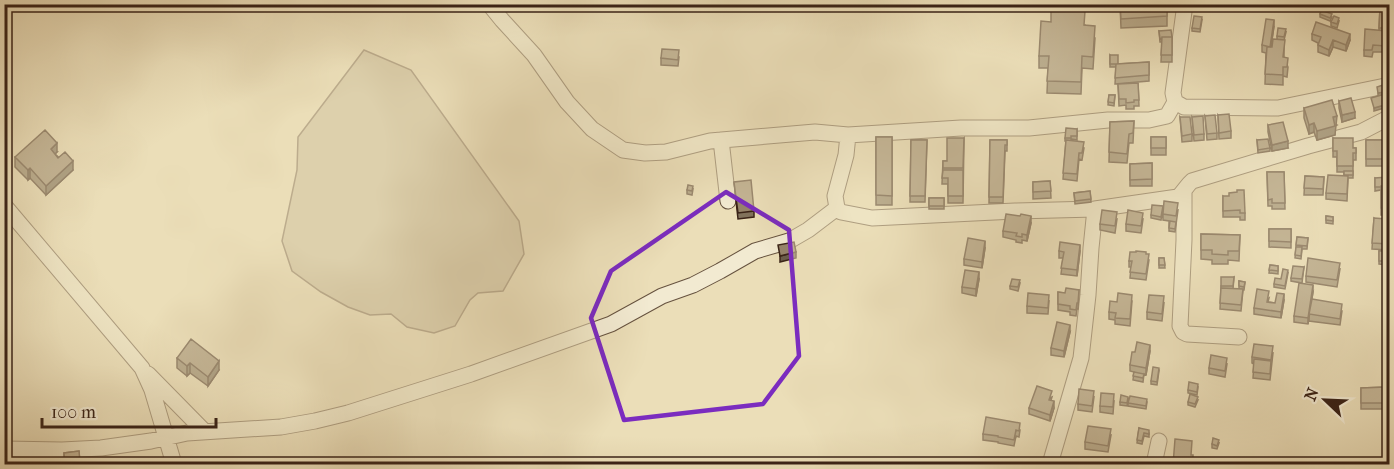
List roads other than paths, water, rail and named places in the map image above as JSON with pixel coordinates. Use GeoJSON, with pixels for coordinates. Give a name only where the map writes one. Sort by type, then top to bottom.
{"type":"FeatureCollection","features":[{"type":"Feature","properties":{"kind":"street"},"geometry":{"type":"LineString","coordinates":[[489,4],[534,55],[573,109],[592,129],[623,150],[645,153],[666,152],[721,140],[815,132],[848,135],[961,128],[1029,128],[1108,120],[1149,120],[1167,116],[1175,102],[1173,93],[1185,4]]}},
{"type":"Feature","properties":{"kind":"street"},"geometry":{"type":"LineString","coordinates":[[1175,102],[1184,107],[1278,108],[1389,85]]}},
{"type":"Feature","properties":{"kind":"street"},"geometry":{"type":"LineString","coordinates":[[1239,337],[1187,334],[1180,326],[1186,186],[1192,181],[1361,132],[1389,117]]}},
{"type":"Feature","properties":{"kind":"street"},"geometry":{"type":"LineString","coordinates":[[848,135],[846,155],[835,196],[837,208],[841,212],[872,218],[1095,209],[1178,197],[1184,192]]}},
{"type":"Feature","properties":{"kind":"street"},"geometry":{"type":"LineString","coordinates":[[721,140],[728,201]]}},
{"type":"Feature","properties":{"kind":"street"},"geometry":{"type":"LineString","coordinates":[[4,205],[142,368],[205,432]]}},
{"type":"Feature","properties":{"kind":"street"},"geometry":{"type":"LineString","coordinates":[[4,449],[101,448],[205,432],[281,427],[348,413],[471,374],[611,324],[662,296],[693,285],[754,251],[789,241],[837,208]]}},
{"type":"Feature","properties":{"kind":"street"},"geometry":{"type":"LineString","coordinates":[[1050,465],[1081,358],[1095,209]]}},
{"type":"Feature","properties":{"kind":"street"},"geometry":{"type":"LineString","coordinates":[[142,368],[152,390],[174,465]]}},
{"type":"Feature","properties":{"kind":"street"},"geometry":{"type":"LineString","coordinates":[[1154,465],[1159,441]]}}]}
